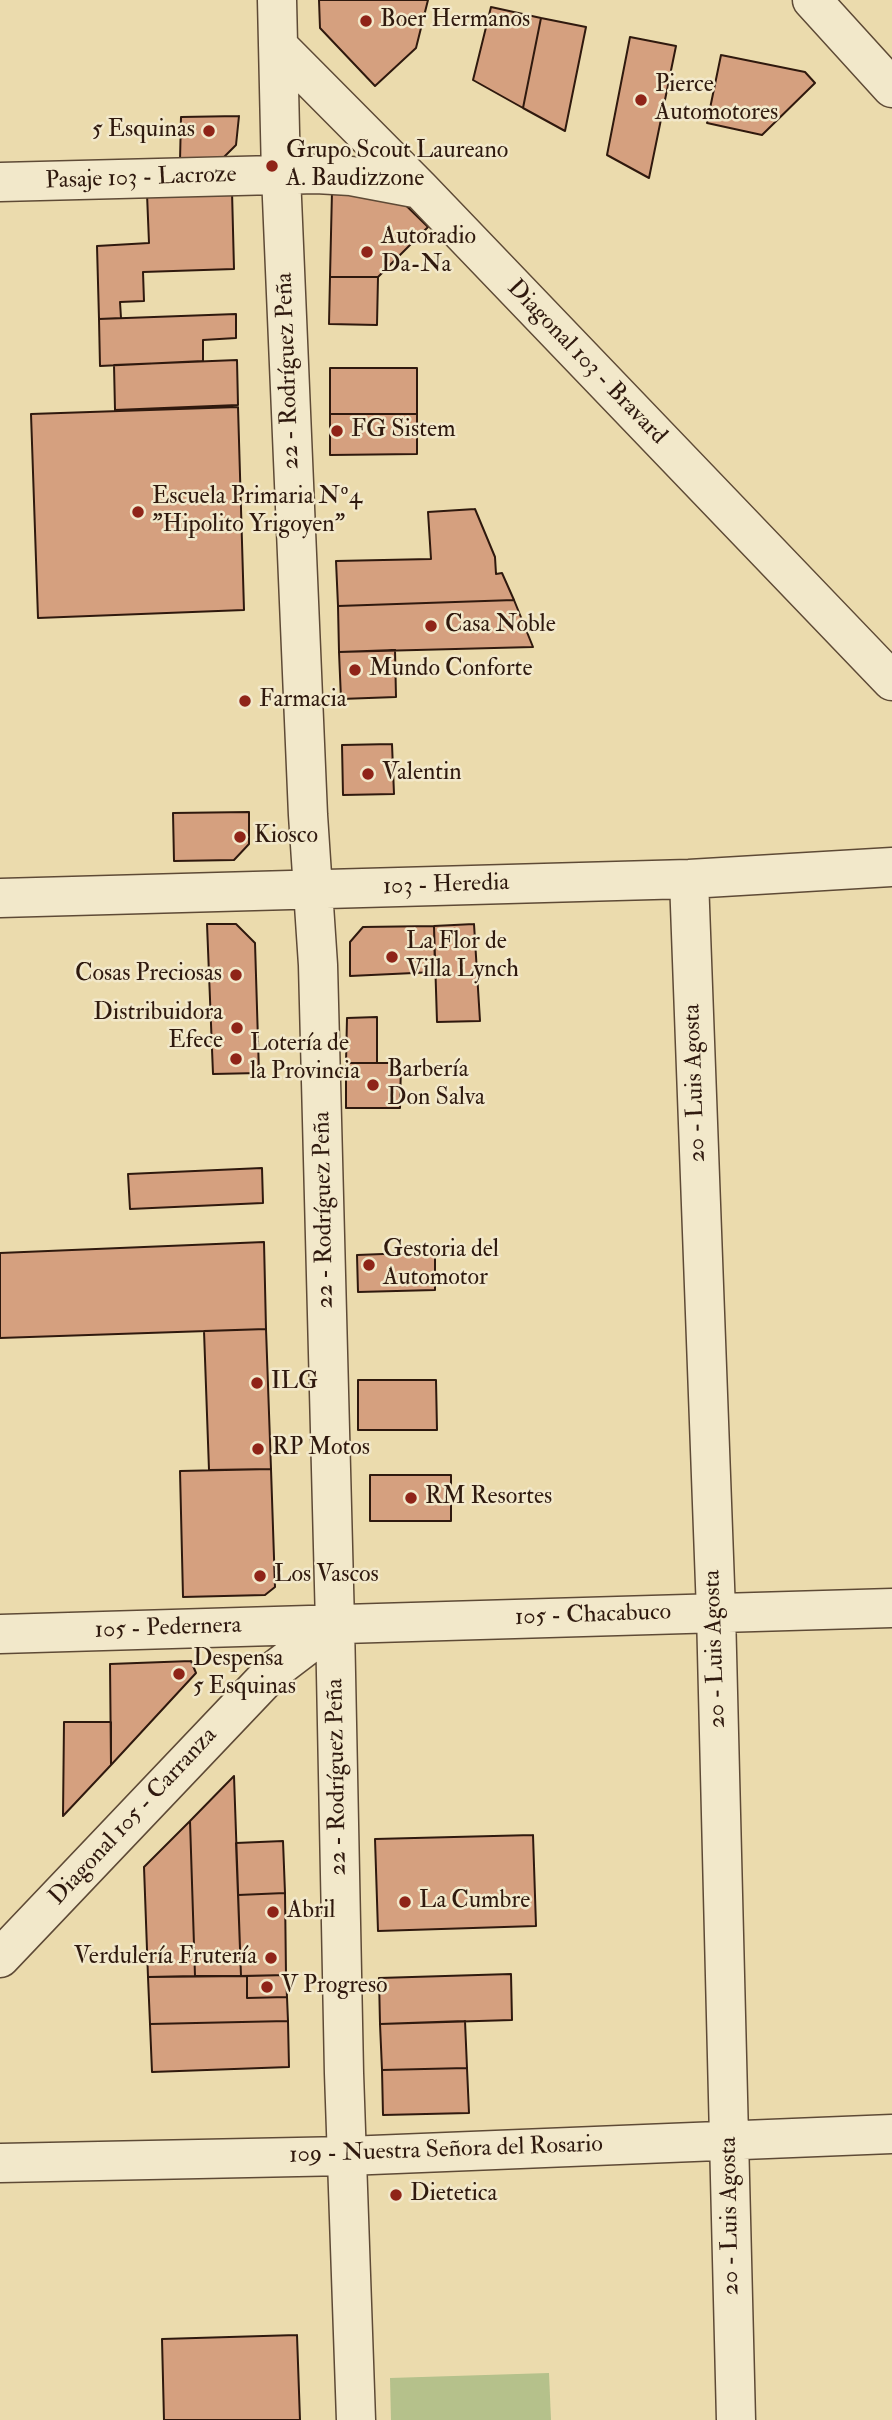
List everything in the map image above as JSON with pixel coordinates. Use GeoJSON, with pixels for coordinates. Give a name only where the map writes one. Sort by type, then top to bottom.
{"type":"FeatureCollection","features":[{"type":"Feature","properties":{"kind":"street","name":"22 - Rodríguez Peña"},"geometry":{"type":"LineString","coordinates":[[277,0],[281,175],[308,815],[315,889],[356,2420]]}},
{"type":"Feature","properties":{"kind":"street"},"geometry":{"type":"LineString","coordinates":[[812,0],[892,88]]}},
{"type":"Feature","properties":{"kind":"street","name":"Diagonal 103 - Bravard"},"geometry":{"type":"LineString","coordinates":[[278,46],[420,189],[892,681]]}},
{"type":"Feature","properties":{"kind":"street","name":"Pasaje 103 - Lacroze"},"geometry":{"type":"LineString","coordinates":[[0,183],[281,175],[351,176],[420,189]]}},
{"type":"Feature","properties":{"kind":"street","name":"103 - Heredia"},"geometry":{"type":"LineString","coordinates":[[0,898],[689,879],[892,867]]}},
{"type":"Feature","properties":{"kind":"street","name":"20 - Luis Agosta"},"geometry":{"type":"LineString","coordinates":[[689,879],[716,1612],[736,2420]]}},
{"type":"Feature","properties":{"kind":"street","name":"105 - Chacabuco"},"geometry":{"type":"LineString","coordinates":[[335,1624],[892,1608]]}},
{"type":"Feature","properties":{"kind":"street","name":"105 - Pedernera"},"geometry":{"type":"LineString","coordinates":[[0,1634],[335,1624]]}},
{"type":"Feature","properties":{"kind":"street","name":"Diagonal 105 - Carranza"},"geometry":{"type":"LineString","coordinates":[[0,1958],[272,1672],[335,1624]]}},
{"type":"Feature","properties":{"kind":"street","name":"109 - Nuestra Señora del Rosario"},"geometry":{"type":"LineString","coordinates":[[0,2162],[347,2156],[892,2134]]}},
{"type":"Feature","properties":{"kind":"green space"},"geometry":{"type":"Polygon","coordinates":[[[549,2373],[551,2420],[391,2420],[390,2378],[549,2373]]]}},
{"type":"Feature","properties":{"kind":"building"},"geometry":{"type":"Polygon","coordinates":[[[319,0],[428,0],[416,48],[375,86],[320,28],[319,0]]]}},
{"type":"Feature","properties":{"kind":"building"},"geometry":{"type":"Polygon","coordinates":[[[491,7],[541,18],[523,108],[473,80],[491,7]]]}},
{"type":"Feature","properties":{"kind":"building"},"geometry":{"type":"Polygon","coordinates":[[[541,18],[586,27],[565,131],[523,108],[541,18]]]}},
{"type":"Feature","properties":{"kind":"building","name":"Pierce Automotores"},"geometry":{"type":"Polygon","coordinates":[[[630,37],[676,46],[649,178],[607,155],[630,37]]]}},
{"type":"Feature","properties":{"kind":"building","name":"Pierce Automotores"},"geometry":{"type":"Polygon","coordinates":[[[721,55],[805,72],[815,83],[762,135],[707,123],[721,55]]]}},
{"type":"Feature","properties":{"kind":"building","name":"5 Esquinas"},"geometry":{"type":"Polygon","coordinates":[[[239,116],[236,145],[220,161],[180,161],[181,117],[239,116]]]}},
{"type":"Feature","properties":{"kind":"building","name":"Autoradio Da-Na"},"geometry":{"type":"Polygon","coordinates":[[[382,182],[428,227],[378,277],[330,277],[332,191],[382,182]]]}},
{"type":"Feature","properties":{"kind":"building"},"geometry":{"type":"Polygon","coordinates":[[[232,191],[234,269],[143,272],[144,301],[120,302],[121,318],[99,319],[97,246],[149,243],[147,194],[232,191]]]}},
{"type":"Feature","properties":{"kind":"building"},"geometry":{"type":"Polygon","coordinates":[[[330,277],[378,277],[377,325],[329,324],[330,277]]]}},
{"type":"Feature","properties":{"kind":"building"},"geometry":{"type":"Polygon","coordinates":[[[236,314],[236,338],[203,340],[203,361],[100,366],[99,319],[236,314]]]}},
{"type":"Feature","properties":{"kind":"building"},"geometry":{"type":"Polygon","coordinates":[[[237,360],[238,405],[115,410],[114,365],[237,360]]]}},
{"type":"Feature","properties":{"kind":"building"},"geometry":{"type":"Polygon","coordinates":[[[330,368],[417,368],[417,414],[330,414],[330,368]]]}},
{"type":"Feature","properties":{"kind":"building","name":"Escuela Primaria Nº4 \"Hipolito Yrigoyen\""},"geometry":{"type":"Polygon","coordinates":[[[238,407],[244,610],[38,618],[31,414],[238,407]]]}},
{"type":"Feature","properties":{"kind":"building"},"geometry":{"type":"Polygon","coordinates":[[[330,414],[417,414],[417,454],[330,455],[330,414]]]}},
{"type":"Feature","properties":{"kind":"building"},"geometry":{"type":"Polygon","coordinates":[[[475,509],[495,557],[496,574],[502,573],[514,600],[338,606],[336,561],[431,559],[428,512],[475,509]]]}},
{"type":"Feature","properties":{"kind":"building","name":"Casa Noble"},"geometry":{"type":"Polygon","coordinates":[[[514,600],[533,647],[339,652],[338,606],[514,600]]]}},
{"type":"Feature","properties":{"kind":"building"},"geometry":{"type":"Polygon","coordinates":[[[395,650],[396,697],[341,699],[339,652],[395,650]]]}},
{"type":"Feature","properties":{"kind":"building"},"geometry":{"type":"Polygon","coordinates":[[[392,744],[394,794],[343,795],[342,745],[392,744]]]}},
{"type":"Feature","properties":{"kind":"building"},"geometry":{"type":"Polygon","coordinates":[[[249,812],[249,844],[234,860],[174,861],[173,813],[249,812]]]}},
{"type":"Feature","properties":{"kind":"building"},"geometry":{"type":"Polygon","coordinates":[[[207,924],[236,924],[255,943],[259,1073],[213,1074],[207,924]]]}},
{"type":"Feature","properties":{"kind":"building"},"geometry":{"type":"Polygon","coordinates":[[[474,924],[480,1021],[437,1022],[434,926],[474,924]]]}},
{"type":"Feature","properties":{"kind":"building","name":"La Flor de Villa Lynch"},"geometry":{"type":"Polygon","coordinates":[[[434,926],[435,972],[350,976],[350,942],[363,927],[434,926]]]}},
{"type":"Feature","properties":{"kind":"building"},"geometry":{"type":"Polygon","coordinates":[[[377,1017],[377,1063],[346,1063],[347,1018],[377,1017]]]}},
{"type":"Feature","properties":{"kind":"building","name":"Barbería Don Salva"},"geometry":{"type":"Polygon","coordinates":[[[346,1063],[401,1063],[400,1108],[346,1108],[346,1063]]]}},
{"type":"Feature","properties":{"kind":"building"},"geometry":{"type":"Polygon","coordinates":[[[262,1168],[263,1203],[130,1209],[128,1174],[262,1168]]]}},
{"type":"Feature","properties":{"kind":"building"},"geometry":{"type":"Polygon","coordinates":[[[264,1242],[266,1329],[0,1338],[0,1253],[264,1242]]]}},
{"type":"Feature","properties":{"kind":"building"},"geometry":{"type":"Polygon","coordinates":[[[435,1252],[435,1290],[358,1292],[357,1255],[435,1252]]]}},
{"type":"Feature","properties":{"kind":"building"},"geometry":{"type":"Polygon","coordinates":[[[266,1329],[271,1469],[209,1470],[204,1331],[266,1329]]]}},
{"type":"Feature","properties":{"kind":"building"},"geometry":{"type":"Polygon","coordinates":[[[358,1380],[436,1380],[437,1430],[358,1430],[358,1380]]]}},
{"type":"Feature","properties":{"kind":"building"},"geometry":{"type":"Polygon","coordinates":[[[271,1469],[275,1587],[265,1595],[183,1597],[180,1471],[271,1469]]]}},
{"type":"Feature","properties":{"kind":"building","name":"RM Resortes"},"geometry":{"type":"Polygon","coordinates":[[[370,1475],[451,1475],[451,1521],[370,1521],[370,1475]]]}},
{"type":"Feature","properties":{"kind":"building"},"geometry":{"type":"Polygon","coordinates":[[[191,1661],[196,1673],[111,1765],[110,1664],[191,1661]]]}},
{"type":"Feature","properties":{"kind":"building"},"geometry":{"type":"Polygon","coordinates":[[[64,1722],[111,1722],[111,1765],[63,1816],[64,1722]]]}},
{"type":"Feature","properties":{"kind":"building"},"geometry":{"type":"Polygon","coordinates":[[[234,1776],[241,1976],[195,1976],[190,1821],[234,1776]]]}},
{"type":"Feature","properties":{"kind":"building"},"geometry":{"type":"Polygon","coordinates":[[[190,1821],[195,1976],[148,1977],[144,1867],[190,1821]]]}},
{"type":"Feature","properties":{"kind":"building"},"geometry":{"type":"Polygon","coordinates":[[[533,1835],[536,1926],[378,1931],[375,1839],[533,1835]]]}},
{"type":"Feature","properties":{"kind":"building"},"geometry":{"type":"Polygon","coordinates":[[[283,1841],[285,1893],[238,1895],[236,1843],[283,1841]]]}},
{"type":"Feature","properties":{"kind":"building"},"geometry":{"type":"Polygon","coordinates":[[[285,1893],[286,1975],[241,1976],[238,1895],[285,1893]]]}},
{"type":"Feature","properties":{"kind":"building"},"geometry":{"type":"Polygon","coordinates":[[[511,1974],[512,2020],[380,2024],[379,1978],[511,1974]]]}},
{"type":"Feature","properties":{"kind":"building","name":"V Progreso"},"geometry":{"type":"Polygon","coordinates":[[[286,1975],[287,1997],[247,1998],[247,1976],[286,1975]]]}},
{"type":"Feature","properties":{"kind":"building"},"geometry":{"type":"Polygon","coordinates":[[[247,1976],[247,1998],[287,1997],[288,2021],[150,2024],[148,1977],[247,1976]]]}},
{"type":"Feature","properties":{"kind":"building"},"geometry":{"type":"Polygon","coordinates":[[[288,2021],[289,2067],[152,2072],[150,2024],[288,2021]]]}},
{"type":"Feature","properties":{"kind":"building"},"geometry":{"type":"Polygon","coordinates":[[[465,2021],[467,2068],[382,2070],[380,2024],[465,2021]]]}},
{"type":"Feature","properties":{"kind":"building"},"geometry":{"type":"Polygon","coordinates":[[[467,2068],[469,2113],[383,2115],[382,2070],[467,2068]]]}},
{"type":"Feature","properties":{"kind":"building"},"geometry":{"type":"Polygon","coordinates":[[[297,2335],[300,2420],[164,2420],[162,2339],[297,2335]]]}},
{"type":"Feature","properties":{"kind":"place","name":"Boer Hermanos"},"geometry":{"type":"Point","coordinates":[366,21]}},
{"type":"Feature","properties":{"kind":"place","name":"Pierce Automotores"},"geometry":{"type":"Point","coordinates":[641,100]}},
{"type":"Feature","properties":{"kind":"place","name":"5 Esquinas"},"geometry":{"type":"Point","coordinates":[209,131]}},
{"type":"Feature","properties":{"kind":"place","name":"Grupo Scout Laureano A. Baudizzone"},"geometry":{"type":"Point","coordinates":[272,166]}},
{"type":"Feature","properties":{"kind":"place","name":"Autoradio Da-Na"},"geometry":{"type":"Point","coordinates":[367,252]}},
{"type":"Feature","properties":{"kind":"place","name":"FG Sistem"},"geometry":{"type":"Point","coordinates":[337,431]}},
{"type":"Feature","properties":{"kind":"place","name":"Escuela Primaria Nº4 \"Hipolito Yrigoyen\""},"geometry":{"type":"Point","coordinates":[138,512]}},
{"type":"Feature","properties":{"kind":"place","name":"Casa Noble"},"geometry":{"type":"Point","coordinates":[431,626]}},
{"type":"Feature","properties":{"kind":"place","name":"Mundo Conforte"},"geometry":{"type":"Point","coordinates":[355,670]}},
{"type":"Feature","properties":{"kind":"place","name":"Farmacia"},"geometry":{"type":"Point","coordinates":[245,701]}},
{"type":"Feature","properties":{"kind":"place","name":"Valentin"},"geometry":{"type":"Point","coordinates":[368,774]}},
{"type":"Feature","properties":{"kind":"place","name":"Kiosco"},"geometry":{"type":"Point","coordinates":[240,837]}},
{"type":"Feature","properties":{"kind":"place","name":"La Flor de Villa Lynch"},"geometry":{"type":"Point","coordinates":[392,957]}},
{"type":"Feature","properties":{"kind":"place","name":"Cosas Preciosas"},"geometry":{"type":"Point","coordinates":[236,975]}},
{"type":"Feature","properties":{"kind":"place","name":"Distribuidora Efece"},"geometry":{"type":"Point","coordinates":[237,1028]}},
{"type":"Feature","properties":{"kind":"place","name":"Lotería de la Provincia"},"geometry":{"type":"Point","coordinates":[236,1059]}},
{"type":"Feature","properties":{"kind":"place","name":"Barbería Don Salva"},"geometry":{"type":"Point","coordinates":[373,1085]}},
{"type":"Feature","properties":{"kind":"place","name":"Gestoria del Automotor"},"geometry":{"type":"Point","coordinates":[369,1265]}},
{"type":"Feature","properties":{"kind":"place","name":"ILG"},"geometry":{"type":"Point","coordinates":[257,1383]}},
{"type":"Feature","properties":{"kind":"place","name":"RP Motos"},"geometry":{"type":"Point","coordinates":[258,1449]}},
{"type":"Feature","properties":{"kind":"place","name":"RM Resortes"},"geometry":{"type":"Point","coordinates":[411,1498]}},
{"type":"Feature","properties":{"kind":"place","name":"Los Vascos"},"geometry":{"type":"Point","coordinates":[260,1576]}},
{"type":"Feature","properties":{"kind":"place","name":"Despensa 5 Esquinas"},"geometry":{"type":"Point","coordinates":[179,1674]}},
{"type":"Feature","properties":{"kind":"place","name":"La Cumbre"},"geometry":{"type":"Point","coordinates":[405,1902]}},
{"type":"Feature","properties":{"kind":"place","name":"Abril"},"geometry":{"type":"Point","coordinates":[273,1912]}},
{"type":"Feature","properties":{"kind":"place","name":"Verdulería Frutería"},"geometry":{"type":"Point","coordinates":[271,1958]}},
{"type":"Feature","properties":{"kind":"place","name":"V Progreso"},"geometry":{"type":"Point","coordinates":[267,1987]}},
{"type":"Feature","properties":{"kind":"place","name":"Dietetica"},"geometry":{"type":"Point","coordinates":[396,2195]}}]}
